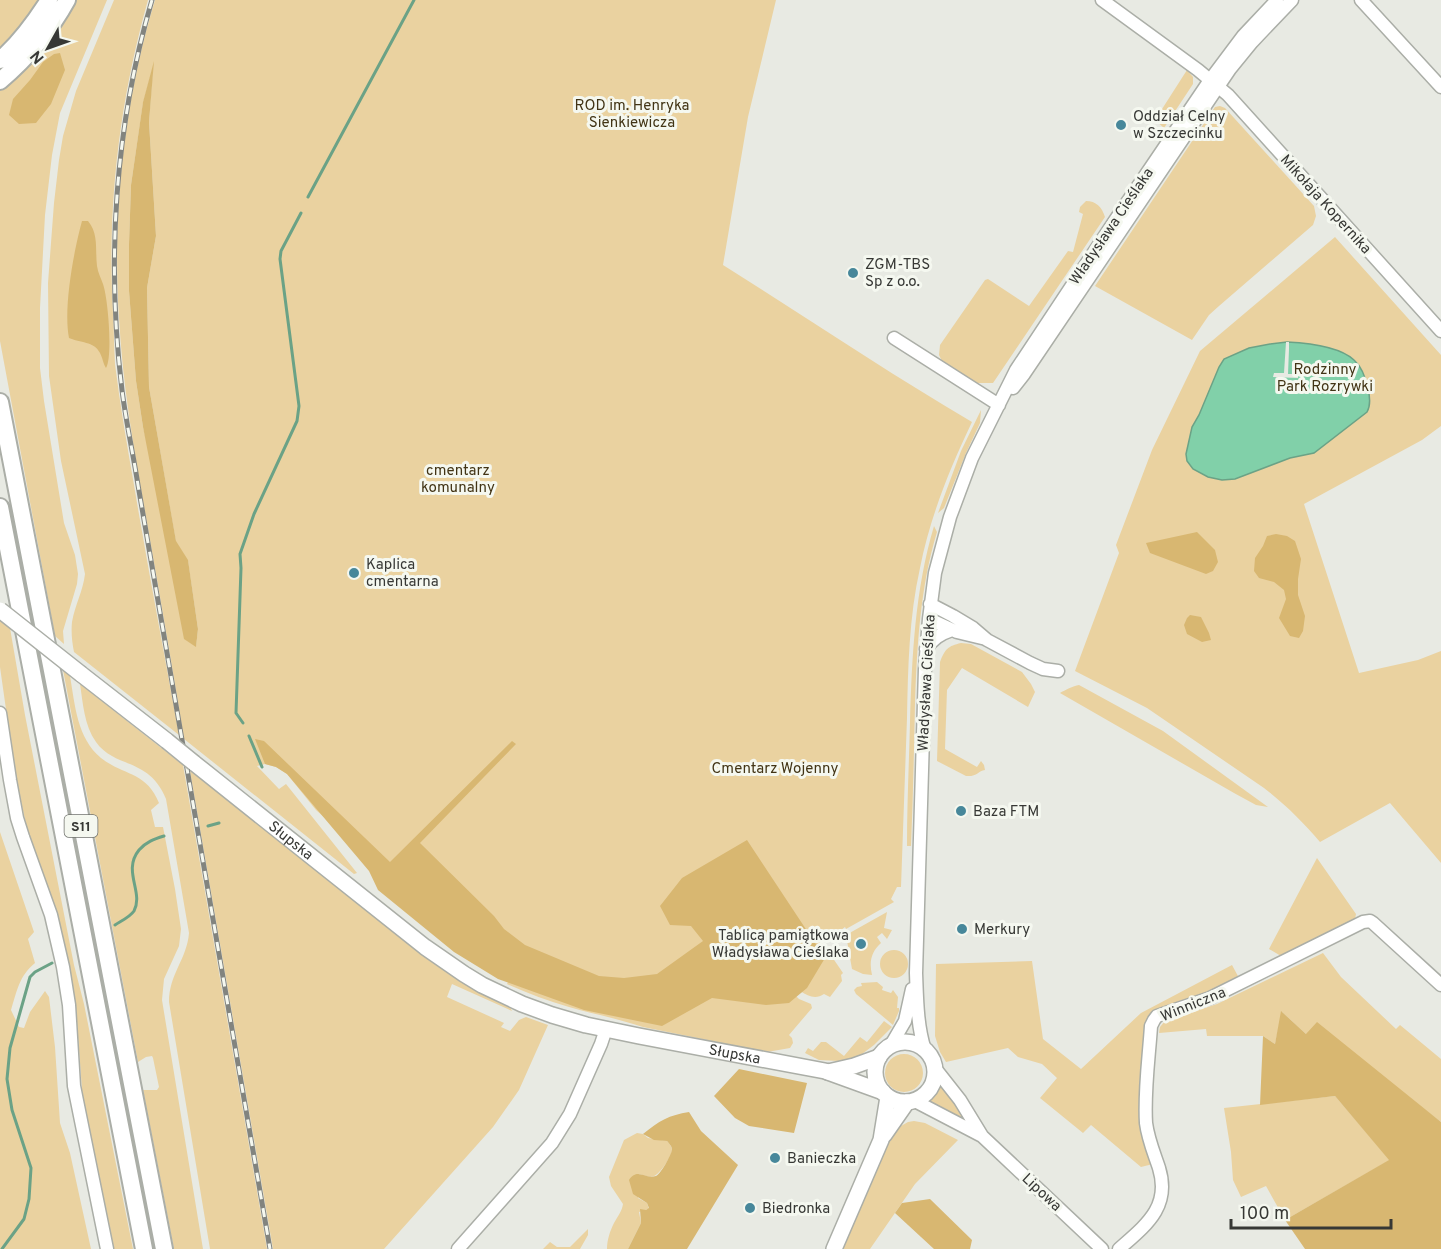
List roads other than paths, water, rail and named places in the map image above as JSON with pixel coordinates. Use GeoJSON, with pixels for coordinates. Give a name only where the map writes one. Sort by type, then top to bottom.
{"type":"FeatureCollection","features":[{"type":"Feature","properties":{"kind":"highway"},"geometry":{"type":"LineString","coordinates":[[0,60],[29,29],[49,0]]}},
{"type":"Feature","properties":{"kind":"highway"},"geometry":{"type":"LineString","coordinates":[[0,81],[40,41],[67,0]]}},
{"type":"Feature","properties":{"kind":"highway","name":"S11"},"geometry":{"type":"LineString","coordinates":[[0,402],[164,1249]]}},
{"type":"Feature","properties":{"kind":"highway","name":"S11"},"geometry":{"type":"LineString","coordinates":[[0,507],[144,1249]]}},
{"type":"Feature","properties":{"kind":"highway"},"geometry":{"type":"LineString","coordinates":[[0,554],[18,603]]}},
{"type":"Feature","properties":{"kind":"main road","name":"Słupska"},"geometry":{"type":"LineString","coordinates":[[0,610],[411,936],[464,974],[522,1004],[573,1022],[828,1072],[885,1094]]}},
{"type":"Feature","properties":{"kind":"main road"},"geometry":{"type":"LineString","coordinates":[[898,1043],[914,1044],[925,1050],[934,1066],[934,1079],[931,1087],[921,1097],[910,1101],[897,1101],[885,1094],[876,1077],[875,1068],[879,1057],[898,1043]]}},
{"type":"Feature","properties":{"kind":"main road","name":"Słupska"},"geometry":{"type":"LineString","coordinates":[[828,1072],[879,1057]]}},
{"type":"Feature","properties":{"kind":"main road"},"geometry":{"type":"LineString","coordinates":[[880,1140],[885,1094]]}},
{"type":"Feature","properties":{"kind":"main road"},"geometry":{"type":"LineString","coordinates":[[834,1249],[880,1140],[910,1101]]}},
{"type":"Feature","properties":{"kind":"street","name":"Mikołaja Kopernika"},"geometry":{"type":"LineString","coordinates":[[1102,0],[1214,83],[1237,104],[1441,331]]}},
{"type":"Feature","properties":{"kind":"street"},"geometry":{"type":"LineString","coordinates":[[1214,83],[1243,36],[1278,0]]}},
{"type":"Feature","properties":{"kind":"street"},"geometry":{"type":"LineString","coordinates":[[1214,83],[1292,0]]}},
{"type":"Feature","properties":{"kind":"street"},"geometry":{"type":"LineString","coordinates":[[1361,0],[1441,87]]}},
{"type":"Feature","properties":{"kind":"street","name":"Władysława Cieślaka"},"geometry":{"type":"LineString","coordinates":[[925,1050],[918,1010],[916,973],[922,731],[928,619],[938,562],[950,517],[972,458],[999,405],[1030,365],[1214,83]]}},
{"type":"Feature","properties":{"kind":"street"},"geometry":{"type":"LineString","coordinates":[[894,338],[999,405]]}},
{"type":"Feature","properties":{"kind":"street"},"geometry":{"type":"LineString","coordinates":[[930,604],[966,623],[987,640],[1030,663],[1043,669],[1058,671]]}},
{"type":"Feature","properties":{"kind":"street"},"geometry":{"type":"LineString","coordinates":[[928,619],[952,630],[987,640]]}},
{"type":"Feature","properties":{"kind":"street"},"geometry":{"type":"LineString","coordinates":[[926,649],[935,638],[952,630]]}},
{"type":"Feature","properties":{"kind":"street"},"geometry":{"type":"LineString","coordinates":[[0,714],[17,818],[51,915],[63,967],[69,1005],[74,1086],[107,1249]]}},
{"type":"Feature","properties":{"kind":"street","name":"Winniczna"},"geometry":{"type":"LineString","coordinates":[[1119,1249],[1149,1221],[1162,1196],[1161,1176],[1147,1132],[1146,1116],[1151,1026],[1158,1016],[1210,998],[1366,921],[1373,923],[1441,985]]}},
{"type":"Feature","properties":{"kind":"street","name":"Władysława Cieślaka"},"geometry":{"type":"LineString","coordinates":[[891,1046],[905,1021],[916,973]]}},
{"type":"Feature","properties":{"kind":"street"},"geometry":{"type":"LineString","coordinates":[[458,1249],[552,1143],[570,1114],[606,1029]]}},
{"type":"Feature","properties":{"kind":"street","name":"Lipowa"},"geometry":{"type":"LineString","coordinates":[[934,1066],[960,1100],[982,1136],[1102,1249]]}},
{"type":"Feature","properties":{"kind":"street","name":"Lipowa"},"geometry":{"type":"LineString","coordinates":[[910,1101],[982,1136]]}},
{"type":"Feature","properties":{"kind":"waterway"},"geometry":{"type":"LineString","coordinates":[[308,197],[414,0]]}},
{"type":"Feature","properties":{"kind":"waterway"},"geometry":{"type":"LineString","coordinates":[[243,723],[236,713],[240,554],[254,514],[297,421],[299,406],[280,259],[281,251],[301,213]]}},
{"type":"Feature","properties":{"kind":"waterway"},"geometry":{"type":"LineString","coordinates":[[249,736],[262,767]]}},
{"type":"Feature","properties":{"kind":"waterway"},"geometry":{"type":"LineString","coordinates":[[208,826],[219,823]]}},
{"type":"Feature","properties":{"kind":"waterway"},"geometry":{"type":"LineString","coordinates":[[115,925],[128,917],[134,911],[136,904],[137,896],[132,866],[134,858],[144,845],[164,836]]}},
{"type":"Feature","properties":{"kind":"waterway"},"geometry":{"type":"LineString","coordinates":[[2,1249],[24,1219],[29,1199],[31,1168],[12,1110],[7,1079],[10,1048],[30,977],[52,963]]}},
{"type":"Feature","properties":{"kind":"railway"},"geometry":{"type":"LineString","coordinates":[[152,0],[139,48],[122,144],[115,243],[117,341],[125,414],[270,1249]]}},
{"type":"Feature","properties":{"kind":"place","name":"Oddział Celny w Szczecinku"},"geometry":{"type":"Point","coordinates":[1121,125]}},
{"type":"Feature","properties":{"kind":"place","name":"ZGM-TBS Sp z o.o."},"geometry":{"type":"Point","coordinates":[853,273]}},
{"type":"Feature","properties":{"kind":"place","name":"Kaplica cmentarna"},"geometry":{"type":"Point","coordinates":[354,573]}},
{"type":"Feature","properties":{"kind":"place","name":"Baza FTM"},"geometry":{"type":"Point","coordinates":[961,811]}},
{"type":"Feature","properties":{"kind":"place","name":"Merkury"},"geometry":{"type":"Point","coordinates":[962,929]}},
{"type":"Feature","properties":{"kind":"place","name":"Tablicą pamiątkowa Władysława Cieślaka"},"geometry":{"type":"Point","coordinates":[861,944]}},
{"type":"Feature","properties":{"kind":"place","name":"Banieczka"},"geometry":{"type":"Point","coordinates":[775,1158]}},
{"type":"Feature","properties":{"kind":"place","name":"Biedronka"},"geometry":{"type":"Point","coordinates":[750,1208]}},
{"type":"Feature","properties":{"kind":"park label","name":"ROD im. Henryka Sienkiewicza"},"geometry":{"type":"Point","coordinates":[632,114]}},
{"type":"Feature","properties":{"kind":"park label","name":"Rodzinny Park Rozrywki"},"geometry":{"type":"Point","coordinates":[1325,378]}},
{"type":"Feature","properties":{"kind":"park label","name":"cmentarz komunalny"},"geometry":{"type":"Point","coordinates":[458,478]}},
{"type":"Feature","properties":{"kind":"park label","name":"Cmentarz Wojenny"},"geometry":{"type":"Point","coordinates":[775,768]}}]}
